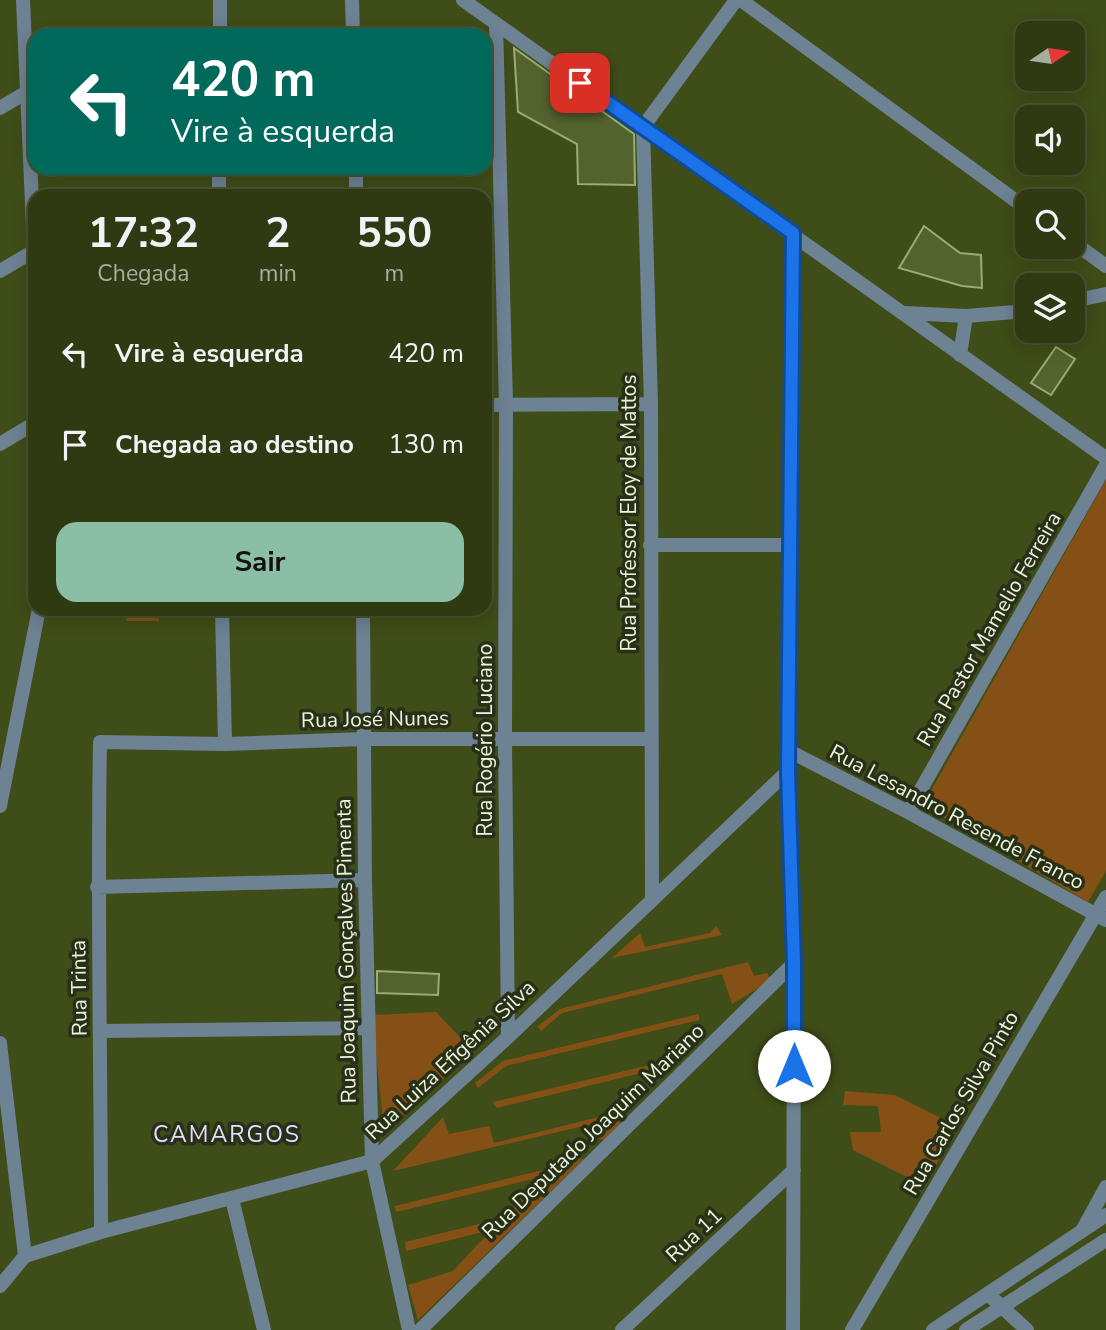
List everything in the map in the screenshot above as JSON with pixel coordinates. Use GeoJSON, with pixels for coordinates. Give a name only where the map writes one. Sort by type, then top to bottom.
{"type":"FeatureCollection","features":[{"type":"Feature","properties":{"kind":"street"},"geometry":{"type":"LineString","coordinates":[[23,0],[28,115]]}},
{"type":"Feature","properties":{"kind":"street"},"geometry":{"type":"LineString","coordinates":[[220,0],[220,28]]}},
{"type":"Feature","properties":{"kind":"street"},"geometry":{"type":"LineString","coordinates":[[352,0],[353,28]]}},
{"type":"Feature","properties":{"kind":"street"},"geometry":{"type":"LineString","coordinates":[[463,0],[1106,458]]}},
{"type":"Feature","properties":{"kind":"street"},"geometry":{"type":"LineString","coordinates":[[643,127],[738,0],[1015,200]]}},
{"type":"Feature","properties":{"kind":"street","name":"Rua Rogério Luciano"},"geometry":{"type":"LineString","coordinates":[[496,23],[506,404],[508,1037]]}},
{"type":"Feature","properties":{"kind":"street"},"geometry":{"type":"LineString","coordinates":[[0,108],[27,92]]}},
{"type":"Feature","properties":{"kind":"street","name":"Rua Professor Eloy de Mattos"},"geometry":{"type":"LineString","coordinates":[[643,127],[651,404],[652,900]]}},
{"type":"Feature","properties":{"kind":"street"},"geometry":{"type":"LineString","coordinates":[[793,233],[788,772],[794,963],[793,1330]]}},
{"type":"Feature","properties":{"kind":"street"},"geometry":{"type":"LineString","coordinates":[[1085,251],[1106,266]]}},
{"type":"Feature","properties":{"kind":"street"},"geometry":{"type":"LineString","coordinates":[[0,271],[28,255]]}},
{"type":"Feature","properties":{"kind":"street"},"geometry":{"type":"LineString","coordinates":[[1085,299],[1106,294]]}},
{"type":"Feature","properties":{"kind":"street"},"geometry":{"type":"LineString","coordinates":[[905,313],[966,317],[1015,312]]}},
{"type":"Feature","properties":{"kind":"street"},"geometry":{"type":"LineString","coordinates":[[960,355],[966,317]]}},
{"type":"Feature","properties":{"kind":"street"},"geometry":{"type":"LineString","coordinates":[[492,405],[651,404]]}},
{"type":"Feature","properties":{"kind":"street"},"geometry":{"type":"LineString","coordinates":[[0,444],[28,428]]}},
{"type":"Feature","properties":{"kind":"street","name":"Rua Pastor Mamelio Ferreira"},"geometry":{"type":"LineString","coordinates":[[908,812],[1106,466]]}},
{"type":"Feature","properties":{"kind":"street"},"geometry":{"type":"LineString","coordinates":[[650,545],[789,545]]}},
{"type":"Feature","properties":{"kind":"street"},"geometry":{"type":"LineString","coordinates":[[0,806],[38,616]]}},
{"type":"Feature","properties":{"kind":"street"},"geometry":{"type":"LineString","coordinates":[[222,616],[225,744]]}},
{"type":"Feature","properties":{"kind":"street","name":"Rua Joaquim Gonçalves Pimenta"},"geometry":{"type":"LineString","coordinates":[[363,616],[365,880],[372,1161],[409,1330]]}},
{"type":"Feature","properties":{"kind":"street","name":"Rua José Nunes"},"geometry":{"type":"LineString","coordinates":[[100,743],[651,739]]}},
{"type":"Feature","properties":{"kind":"street","name":"Rua Trinta"},"geometry":{"type":"LineString","coordinates":[[100,743],[97,887],[101,1031],[100,1232]]}},
{"type":"Feature","properties":{"kind":"street","name":"Rua Lesandro Resende Franco"},"geometry":{"type":"LineString","coordinates":[[789,751],[1101,917]]}},
{"type":"Feature","properties":{"kind":"street","name":"Rua Luiza Efigênia Silva"},"geometry":{"type":"LineString","coordinates":[[25,1256],[100,1232],[372,1161],[508,1037],[788,772]]}},
{"type":"Feature","properties":{"kind":"street"},"geometry":{"type":"LineString","coordinates":[[97,887],[365,880]]}},
{"type":"Feature","properties":{"kind":"street","name":"Rua Carlos Silva Pinto"},"geometry":{"type":"LineString","coordinates":[[852,1330],[1101,917],[1106,897]]}},
{"type":"Feature","properties":{"kind":"street","name":"Rua Deputado Joaquim Mariano"},"geometry":{"type":"LineString","coordinates":[[421,1330],[794,963]]}},
{"type":"Feature","properties":{"kind":"street"},"geometry":{"type":"LineString","coordinates":[[101,1031],[368,1028]]}},
{"type":"Feature","properties":{"kind":"street"},"geometry":{"type":"LineString","coordinates":[[0,1043],[25,1256],[0,1286]]}},
{"type":"Feature","properties":{"kind":"street","name":"Rua 11"},"geometry":{"type":"LineString","coordinates":[[622,1330],[794,1170]]}},
{"type":"Feature","properties":{"kind":"street"},"geometry":{"type":"LineString","coordinates":[[1083,1228],[1106,1187]]}},
{"type":"Feature","properties":{"kind":"street"},"geometry":{"type":"LineString","coordinates":[[232,1199],[264,1330]]}},
{"type":"Feature","properties":{"kind":"street"},"geometry":{"type":"LineString","coordinates":[[933,1330],[1106,1215]]}},
{"type":"Feature","properties":{"kind":"street"},"geometry":{"type":"LineString","coordinates":[[967,1330],[1106,1240]]}},
{"type":"Feature","properties":{"kind":"street"},"geometry":{"type":"LineString","coordinates":[[988,1294],[1027,1330]]}},
{"type":"Feature","properties":{"kind":"shaded area"},"geometry":{"type":"Polygon","coordinates":[[[1106,480],[1106,871],[1088,902],[923,805],[1106,480]]]}},
{"type":"Feature","properties":{"kind":"shaded area"},"geometry":{"type":"Polygon","coordinates":[[[127,616],[159,616],[159,621],[126,621],[127,616]]]}},
{"type":"Feature","properties":{"kind":"shaded area"},"geometry":{"type":"Polygon","coordinates":[[[716,926],[722,935],[612,958],[640,933],[645,947],[710,933],[716,926]]]}},
{"type":"Feature","properties":{"kind":"shaded area"},"geometry":{"type":"Polygon","coordinates":[[[748,962],[754,976],[767,973],[772,980],[732,1004],[722,974],[562,1013],[541,1031],[538,1026],[560,1009],[748,962]]]}},
{"type":"Feature","properties":{"kind":"shaded area"},"geometry":{"type":"Polygon","coordinates":[[[436,1012],[474,1052],[384,1131],[372,1015],[436,1012]]]}},
{"type":"Feature","properties":{"kind":"shaded area"},"geometry":{"type":"Polygon","coordinates":[[[699,1014],[699,1020],[506,1066],[478,1088],[475,1083],[503,1061],[699,1014]]]}},
{"type":"Feature","properties":{"kind":"shaded area"},"geometry":{"type":"Polygon","coordinates":[[[671,1060],[666,1067],[497,1108],[493,1102],[671,1060]]]}},
{"type":"Feature","properties":{"kind":"shaded area"},"geometry":{"type":"Polygon","coordinates":[[[845,1091],[895,1095],[957,1126],[925,1186],[853,1150],[850,1132],[881,1132],[878,1106],[843,1105],[845,1091]]]}},
{"type":"Feature","properties":{"kind":"shaded area"},"geometry":{"type":"Polygon","coordinates":[[[615,1113],[622,1126],[609,1141],[594,1138],[592,1124],[393,1171],[443,1117],[449,1134],[489,1126],[494,1143],[615,1113]]]}},
{"type":"Feature","properties":{"kind":"shaded area"},"geometry":{"type":"Polygon","coordinates":[[[561,1156],[584,1159],[418,1320],[408,1285],[453,1271],[491,1230],[406,1251],[405,1242],[504,1218],[546,1176],[396,1212],[395,1206],[551,1168],[561,1156]]]}},
{"type":"Feature","properties":{"kind":"building"},"geometry":{"type":"Polygon","coordinates":[[[514,48],[634,134],[635,185],[578,184],[577,144],[518,112],[514,48]]]}},
{"type":"Feature","properties":{"kind":"building"},"geometry":{"type":"Polygon","coordinates":[[[924,226],[960,253],[981,255],[982,288],[962,286],[899,268],[924,226]]]}},
{"type":"Feature","properties":{"kind":"building"},"geometry":{"type":"Polygon","coordinates":[[[1056,347],[1075,359],[1051,395],[1031,383],[1056,347]]]}},
{"type":"Feature","properties":{"kind":"building"},"geometry":{"type":"Polygon","coordinates":[[[377,971],[439,974],[438,995],[377,993],[377,971]]]}},
{"type":"Feature","properties":{"kind":"district","name":"CAMARGOS"},"geometry":{"type":"Point","coordinates":[227,1134]}},
{"type":"Feature","properties":{"kind":"route"},"geometry":{"type":"LineString","coordinates":[[580,83],[793,233],[788,772],[794,963],[794,1066]]}}]}
